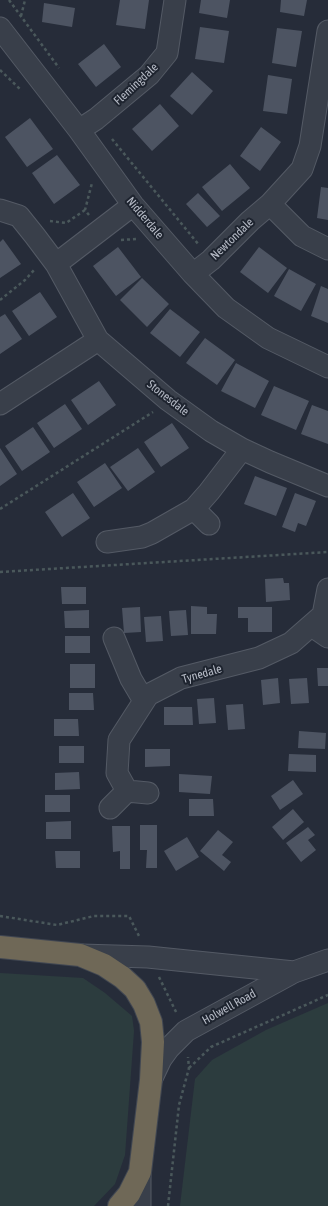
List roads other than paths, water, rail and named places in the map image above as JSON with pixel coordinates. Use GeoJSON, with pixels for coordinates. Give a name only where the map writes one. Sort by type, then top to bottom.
{"type":"FeatureCollection","features":[{"type":"Feature","properties":{"kind":"highway"},"geometry":{"type":"LineString","coordinates":[[0,947],[80,955],[104,965],[122,977],[135,989],[144,1004],[151,1022],[154,1042],[140,1172],[129,1194],[119,1206]]}},
{"type":"Feature","properties":{"kind":"street","name":"Flemingdale"},"geometry":{"type":"LineString","coordinates":[[79,130],[96,119],[149,75],[167,53],[175,0]]}},
{"type":"Feature","properties":{"kind":"street","name":"Nidderdale"},"geometry":{"type":"LineString","coordinates":[[0,28],[79,130],[133,205],[193,274],[226,308],[268,338],[328,367]]}},
{"type":"Feature","properties":{"kind":"street","name":"Newtondale"},"geometry":{"type":"LineString","coordinates":[[193,274],[211,260],[250,221],[270,204],[302,169],[310,146],[325,70],[328,30]]}},
{"type":"Feature","properties":{"kind":"street"},"geometry":{"type":"LineString","coordinates":[[270,204],[302,236],[328,249]]}},
{"type":"Feature","properties":{"kind":"street"},"geometry":{"type":"LineString","coordinates":[[52,259],[100,230],[133,205]]}},
{"type":"Feature","properties":{"kind":"street","name":"Stonesdale"},"geometry":{"type":"LineString","coordinates":[[0,210],[19,216],[52,259],[98,340],[168,400],[242,450],[328,486]]}},
{"type":"Feature","properties":{"kind":"street"},"geometry":{"type":"LineString","coordinates":[[0,404],[98,340]]}},
{"type":"Feature","properties":{"kind":"street"},"geometry":{"type":"LineString","coordinates":[[107,542],[142,537],[194,509],[242,450]]}},
{"type":"Feature","properties":{"kind":"street"},"geometry":{"type":"LineString","coordinates":[[194,509],[209,524]]}},
{"type":"Feature","properties":{"kind":"street","name":"Tynedale"},"geometry":{"type":"LineString","coordinates":[[126,791],[117,773],[119,740],[148,696],[181,678],[259,658],[320,631],[328,589]]}},
{"type":"Feature","properties":{"kind":"street"},"geometry":{"type":"LineString","coordinates":[[114,638],[131,679],[144,701]]}},
{"type":"Feature","properties":{"kind":"street"},"geometry":{"type":"LineString","coordinates":[[110,808],[126,791],[148,793]]}},
{"type":"Feature","properties":{"kind":"street"},"geometry":{"type":"LineString","coordinates":[[80,955],[148,957],[294,972]]}},
{"type":"Feature","properties":{"kind":"street","name":"Holwell Road"},"geometry":{"type":"LineString","coordinates":[[151,1080],[160,1059],[186,1031],[294,972],[328,960]]}},
{"type":"Feature","properties":{"kind":"street"},"geometry":{"type":"LineString","coordinates":[[140,1172],[140,1206]]}}]}
